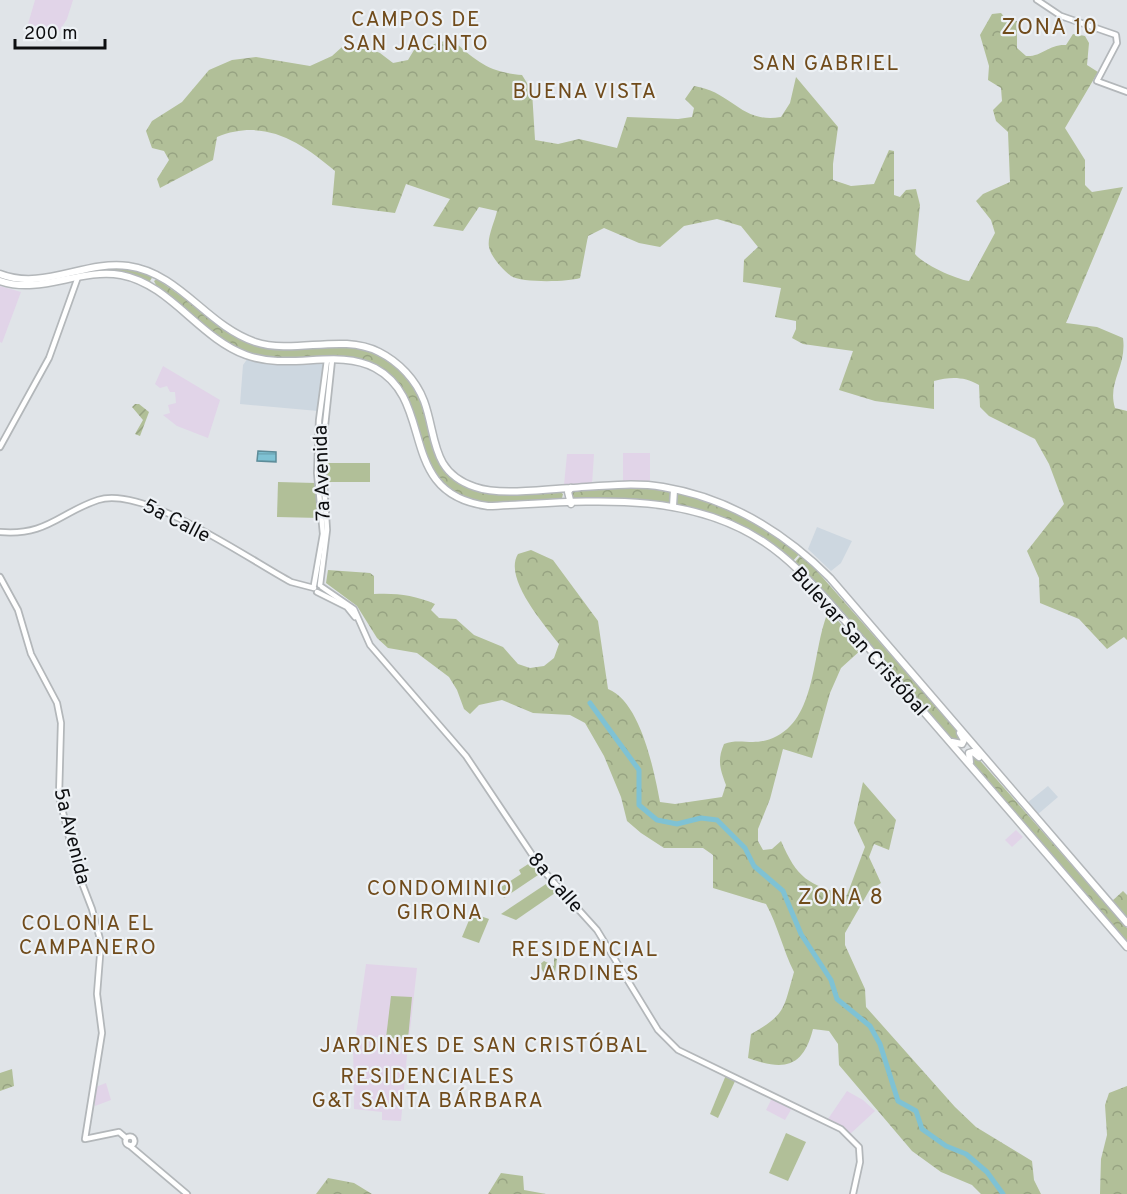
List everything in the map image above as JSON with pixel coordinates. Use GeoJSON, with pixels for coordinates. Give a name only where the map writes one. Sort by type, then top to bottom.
{"type":"FeatureCollection","features":[{"type":"Feature","properties":{"kind":"main road","name":"Bulevar San Cristóbal"},"geometry":{"type":"LineString","coordinates":[[0,274],[13,279],[33,280],[125,265],[149,270],[167,280],[240,335],[267,345],[351,344],[379,352],[401,368],[419,391],[438,455],[455,476],[485,489],[649,486],[713,500],[751,516],[778,532],[830,578],[1127,923]]}},
{"type":"Feature","properties":{"kind":"main road"},"geometry":{"type":"LineString","coordinates":[[78,278],[81,274],[103,267]]}},
{"type":"Feature","properties":{"kind":"main road","name":"Bulevar San Cristóbal"},"geometry":{"type":"LineString","coordinates":[[0,281],[23,287],[111,274],[138,280],[227,346],[255,358],[284,363],[329,360],[363,363],[380,370],[393,382],[409,406],[423,460],[437,480],[449,491],[483,505],[646,502],[673,506],[732,524],[764,542],[792,564],[828,600],[1127,947]]}},
{"type":"Feature","properties":{"kind":"main road"},"geometry":{"type":"LineString","coordinates":[[200,326],[154,285],[153,279],[162,280],[203,309]]}},
{"type":"Feature","properties":{"kind":"main road"},"geometry":{"type":"LineString","coordinates":[[537,504],[562,502],[564,491],[555,488]]}},
{"type":"Feature","properties":{"kind":"main road"},"geometry":{"type":"LineString","coordinates":[[571,488],[568,492],[571,504]]}},
{"type":"Feature","properties":{"kind":"main road"},"geometry":{"type":"LineString","coordinates":[[673,506],[674,490]]}},
{"type":"Feature","properties":{"kind":"main road"},"geometry":{"type":"LineString","coordinates":[[792,564],[802,552]]}},
{"type":"Feature","properties":{"kind":"main road"},"geometry":{"type":"LineString","coordinates":[[921,709],[953,743],[962,744],[964,740],[959,730],[934,698]]}},
{"type":"Feature","properties":{"kind":"main road"},"geometry":{"type":"LineString","coordinates":[[992,790],[969,760],[969,753],[976,753],[1003,780]]}},
{"type":"Feature","properties":{"kind":"street"},"geometry":{"type":"LineString","coordinates":[[1037,0],[1061,16],[1114,33],[1117,38],[1097,81],[1127,92]]}},
{"type":"Feature","properties":{"kind":"street"},"geometry":{"type":"LineString","coordinates":[[0,447],[49,358],[78,278]]}},
{"type":"Feature","properties":{"kind":"street","name":"7a Avenida"},"geometry":{"type":"LineString","coordinates":[[317,587],[327,542],[321,475],[324,394],[329,360]]}},
{"type":"Feature","properties":{"kind":"street","name":"5a Calle"},"geometry":{"type":"LineString","coordinates":[[0,532],[23,533],[38,529],[97,500],[123,497],[152,505],[291,582],[317,587]]}},
{"type":"Feature","properties":{"kind":"street","name":"5a Avenida"},"geometry":{"type":"LineString","coordinates":[[0,577],[18,610],[31,654],[57,703],[61,730],[59,796],[77,870],[92,909],[101,943],[97,994],[102,1033],[86,1141],[121,1130],[137,1152],[187,1194]]}},
{"type":"Feature","properties":{"kind":"street"},"geometry":{"type":"LineString","coordinates":[[317,587],[347,607],[357,618]]}},
{"type":"Feature","properties":{"kind":"street","name":"8a Calle"},"geometry":{"type":"LineString","coordinates":[[317,587],[349,604],[367,641],[466,756],[541,868],[594,926],[662,1035],[678,1050],[827,1120],[841,1129],[859,1147],[860,1162],[853,1194]]}},
{"type":"Feature","properties":{"kind":"shaded area"},"geometry":{"type":"Polygon","coordinates":[[[35,0],[73,0],[67,19],[58,33],[28,24],[35,0]]]}},
{"type":"Feature","properties":{"kind":"shaded area"},"geometry":{"type":"Polygon","coordinates":[[[0,286],[21,292],[2,343],[0,342],[0,286]]]}},
{"type":"Feature","properties":{"kind":"shaded area"},"geometry":{"type":"Polygon","coordinates":[[[248,358],[275,364],[323,363],[318,411],[240,404],[243,365],[248,358]]]}},
{"type":"Feature","properties":{"kind":"shaded area"},"geometry":{"type":"Polygon","coordinates":[[[163,366],[220,400],[208,438],[177,426],[163,415],[170,413],[168,405],[176,403],[175,392],[170,392],[167,386],[160,388],[155,384],[163,366]]]}},
{"type":"Feature","properties":{"kind":"shaded area"},"geometry":{"type":"Polygon","coordinates":[[[623,453],[650,453],[650,483],[623,483],[623,453]]]}},
{"type":"Feature","properties":{"kind":"shaded area"},"geometry":{"type":"Polygon","coordinates":[[[567,454],[594,454],[592,485],[564,485],[567,454]]]}},
{"type":"Feature","properties":{"kind":"shaded area"},"geometry":{"type":"Polygon","coordinates":[[[817,527],[852,541],[841,563],[831,571],[808,549],[817,527]]]}},
{"type":"Feature","properties":{"kind":"shaded area"},"geometry":{"type":"Polygon","coordinates":[[[1048,786],[1058,797],[1037,815],[1027,803],[1048,786]]]}},
{"type":"Feature","properties":{"kind":"shaded area"},"geometry":{"type":"Polygon","coordinates":[[[1016,830],[1023,837],[1012,847],[1005,840],[1016,830]]]}},
{"type":"Feature","properties":{"kind":"shaded area"},"geometry":{"type":"Polygon","coordinates":[[[366,964],[417,968],[409,1040],[356,1035],[366,964]]]}},
{"type":"Feature","properties":{"kind":"shaded area"},"geometry":{"type":"Polygon","coordinates":[[[353,1038],[408,1044],[401,1121],[382,1120],[382,1112],[354,1109],[353,1038]]]}},
{"type":"Feature","properties":{"kind":"shaded area"},"geometry":{"type":"Polygon","coordinates":[[[106,1083],[111,1100],[95,1106],[93,1088],[106,1083]]]}},
{"type":"Feature","properties":{"kind":"shaded area"},"geometry":{"type":"Polygon","coordinates":[[[847,1091],[863,1100],[875,1111],[849,1135],[828,1119],[847,1091]]]}},
{"type":"Feature","properties":{"kind":"shaded area"},"geometry":{"type":"Polygon","coordinates":[[[772,1098],[792,1108],[785,1120],[766,1110],[772,1098]]]}},
{"type":"Feature","properties":{"kind":"green space"},"geometry":{"type":"Polygon","coordinates":[[[1001,13],[1007,20],[1017,21],[1017,48],[1026,56],[1037,55],[1055,46],[1066,45],[1073,34],[1085,36],[1089,43],[1087,65],[1098,72],[1065,128],[1085,160],[1085,185],[1092,192],[1123,187],[1066,323],[1097,327],[1123,338],[1122,358],[1113,390],[1113,399],[1115,408],[1127,411],[1127,640],[1124,637],[1107,649],[1079,619],[1040,603],[1039,578],[1027,551],[1064,504],[1049,464],[1035,439],[989,416],[980,407],[979,385],[967,380],[951,378],[934,381],[934,409],[875,401],[839,390],[853,351],[803,344],[792,338],[796,329],[796,321],[775,317],[781,288],[743,282],[744,260],[758,247],[741,226],[717,219],[684,226],[660,247],[639,243],[604,228],[588,236],[580,278],[556,281],[524,280],[511,276],[490,251],[489,239],[497,211],[479,207],[463,231],[433,226],[450,199],[406,184],[395,213],[332,205],[335,171],[295,142],[266,131],[250,130],[217,137],[213,160],[160,188],[157,179],[169,160],[164,151],[152,148],[146,131],[152,121],[182,102],[209,70],[232,60],[256,57],[310,66],[332,56],[342,47],[361,45],[380,53],[393,63],[408,60],[414,50],[451,39],[483,64],[500,71],[522,75],[532,91],[535,140],[558,144],[579,139],[617,148],[627,117],[678,119],[692,117],[694,108],[685,99],[694,86],[718,94],[756,116],[781,117],[790,103],[796,77],[838,127],[833,180],[851,186],[874,184],[889,150],[894,151],[894,195],[900,197],[906,190],[916,189],[920,205],[915,254],[940,270],[969,281],[995,233],[991,220],[976,201],[983,194],[1010,182],[1008,132],[996,121],[993,110],[1002,101],[1001,88],[988,80],[989,66],[980,35],[992,14],[1001,13]]]}},
{"type":"Feature","properties":{"kind":"green space"},"geometry":{"type":"Polygon","coordinates":[[[108,269],[137,269],[153,276],[150,281],[151,285],[99,272],[108,269]]]}},
{"type":"Feature","properties":{"kind":"green space"},"geometry":{"type":"Polygon","coordinates":[[[157,279],[229,330],[255,343],[364,348],[401,369],[418,391],[443,466],[475,488],[559,491],[563,494],[562,498],[488,504],[465,498],[446,487],[427,464],[411,409],[396,383],[365,362],[269,360],[228,345],[156,285],[154,281],[157,279]]]}},
{"type":"Feature","properties":{"kind":"green space"},"geometry":{"type":"Polygon","coordinates":[[[139,404],[149,412],[140,436],[135,434],[143,420],[132,407],[139,404]]]}},
{"type":"Feature","properties":{"kind":"green space"},"geometry":{"type":"Polygon","coordinates":[[[323,463],[370,463],[370,482],[324,482],[323,463]]]}},
{"type":"Feature","properties":{"kind":"green space"},"geometry":{"type":"Polygon","coordinates":[[[278,482],[315,483],[320,518],[277,517],[278,482]]]}},
{"type":"Feature","properties":{"kind":"green space"},"geometry":{"type":"Polygon","coordinates":[[[642,487],[673,490],[672,505],[572,502],[570,490],[642,487]]]}},
{"type":"Feature","properties":{"kind":"green space"},"geometry":{"type":"Polygon","coordinates":[[[675,491],[747,516],[801,552],[792,562],[754,534],[674,505],[675,491]]]}},
{"type":"Feature","properties":{"kind":"green space"},"geometry":{"type":"Polygon","coordinates":[[[531,550],[553,560],[598,621],[608,689],[619,696],[637,722],[650,756],[660,802],[675,804],[722,797],[726,785],[720,764],[724,744],[737,741],[769,740],[790,726],[800,713],[807,696],[829,610],[862,649],[841,668],[830,693],[812,758],[783,749],[770,799],[758,829],[758,841],[763,850],[772,849],[781,841],[793,864],[805,878],[822,888],[847,895],[865,847],[854,823],[863,782],[896,820],[889,850],[874,844],[869,857],[881,883],[869,891],[845,933],[845,945],[865,989],[866,1007],[955,1107],[976,1127],[1032,1161],[1034,1180],[1041,1194],[981,1194],[972,1185],[941,1172],[912,1151],[839,1065],[838,1044],[829,1031],[813,1029],[804,1052],[790,1063],[772,1064],[748,1058],[751,1034],[771,1021],[782,1010],[794,972],[766,904],[713,888],[713,855],[703,848],[664,848],[627,821],[621,797],[604,756],[585,723],[570,715],[533,713],[502,700],[479,705],[470,714],[464,709],[449,677],[417,653],[388,648],[377,638],[357,606],[326,583],[328,570],[370,573],[374,576],[374,594],[405,595],[435,604],[431,610],[439,618],[456,619],[474,635],[503,647],[518,664],[530,668],[544,666],[554,658],[559,644],[535,613],[520,588],[516,575],[515,564],[518,554],[531,550]]]}},
{"type":"Feature","properties":{"kind":"green space"},"geometry":{"type":"Polygon","coordinates":[[[802,554],[963,737],[960,745],[951,739],[793,564],[802,554]]]}},
{"type":"Feature","properties":{"kind":"green space"},"geometry":{"type":"Polygon","coordinates":[[[971,755],[976,756],[1127,928],[1127,941],[1080,892],[971,761],[971,755]]]}},
{"type":"Feature","properties":{"kind":"green space"},"geometry":{"type":"Polygon","coordinates":[[[533,861],[541,873],[504,898],[498,889],[521,874],[519,870],[533,861]]]}},
{"type":"Feature","properties":{"kind":"green space"},"geometry":{"type":"Polygon","coordinates":[[[549,882],[558,891],[516,920],[501,914],[549,882]]]}},
{"type":"Feature","properties":{"kind":"green space"},"geometry":{"type":"Polygon","coordinates":[[[1123,891],[1127,895],[1127,919],[1111,902],[1123,891]]]}},
{"type":"Feature","properties":{"kind":"green space"},"geometry":{"type":"Polygon","coordinates":[[[472,913],[489,919],[479,943],[462,937],[472,913]]]}},
{"type":"Feature","properties":{"kind":"green space"},"geometry":{"type":"Polygon","coordinates":[[[554,958],[557,959],[554,980],[548,980],[539,965],[544,961],[554,966],[554,958]]]}},
{"type":"Feature","properties":{"kind":"green space"},"geometry":{"type":"Polygon","coordinates":[[[391,996],[412,997],[408,1039],[386,1038],[391,996]]]}},
{"type":"Feature","properties":{"kind":"green space"},"geometry":{"type":"Polygon","coordinates":[[[12,1069],[14,1086],[0,1091],[0,1073],[12,1069]]]}},
{"type":"Feature","properties":{"kind":"green space"},"geometry":{"type":"Polygon","coordinates":[[[726,1075],[736,1079],[718,1118],[710,1114],[726,1075]]]}},
{"type":"Feature","properties":{"kind":"green space"},"geometry":{"type":"Polygon","coordinates":[[[1127,1086],[1127,1194],[1100,1194],[1101,1159],[1107,1135],[1105,1105],[1109,1093],[1127,1086]]]}},
{"type":"Feature","properties":{"kind":"green space"},"geometry":{"type":"Polygon","coordinates":[[[786,1133],[806,1142],[788,1181],[769,1173],[786,1133]]]}},
{"type":"Feature","properties":{"kind":"green space"},"geometry":{"type":"Polygon","coordinates":[[[501,1173],[523,1176],[524,1190],[546,1194],[488,1194],[501,1173]]]}},
{"type":"Feature","properties":{"kind":"green space"},"geometry":{"type":"Polygon","coordinates":[[[328,1178],[354,1183],[372,1194],[316,1194],[328,1178]]]}},
{"type":"Feature","properties":{"kind":"water"},"geometry":{"type":"Polygon","coordinates":[[[258,451],[276,452],[276,462],[257,461],[258,451]]]}},
{"type":"Feature","properties":{"kind":"waterway"},"geometry":{"type":"LineString","coordinates":[[590,703],[639,770],[639,805],[657,820],[677,824],[701,818],[717,820],[745,848],[754,866],[783,891],[801,934],[831,980],[837,999],[870,1026],[880,1044],[898,1101],[916,1111],[922,1129],[946,1146],[966,1154],[987,1172],[1003,1194]]}},
{"type":"Feature","properties":{"kind":"district","name":"ZONA 10"},"geometry":{"type":"Point","coordinates":[1050,26]}},
{"type":"Feature","properties":{"kind":"district","name":"CAMPOS DE SAN JACINTO"},"geometry":{"type":"Point","coordinates":[416,31]}},
{"type":"Feature","properties":{"kind":"district","name":"SAN GABRIEL"},"geometry":{"type":"Point","coordinates":[826,63]}},
{"type":"Feature","properties":{"kind":"district","name":"BUENA VISTA"},"geometry":{"type":"Point","coordinates":[585,91]}},
{"type":"Feature","properties":{"kind":"district","name":"ZONA 8"},"geometry":{"type":"Point","coordinates":[841,896]}},
{"type":"Feature","properties":{"kind":"district","name":"CONDOMINIO GIRONA"},"geometry":{"type":"Point","coordinates":[440,900]}},
{"type":"Feature","properties":{"kind":"district","name":"COLONIA EL CAMPANERO"},"geometry":{"type":"Point","coordinates":[88,935]}},
{"type":"Feature","properties":{"kind":"district","name":"RESIDENCIAL JARDINES"},"geometry":{"type":"Point","coordinates":[585,961]}},
{"type":"Feature","properties":{"kind":"district","name":"JARDINES DE SAN CRISTÓBAL"},"geometry":{"type":"Point","coordinates":[484,1045]}},
{"type":"Feature","properties":{"kind":"district","name":"RESIDENCIALES G&T SANTA BÁRBARA"},"geometry":{"type":"Point","coordinates":[428,1088]}}]}
